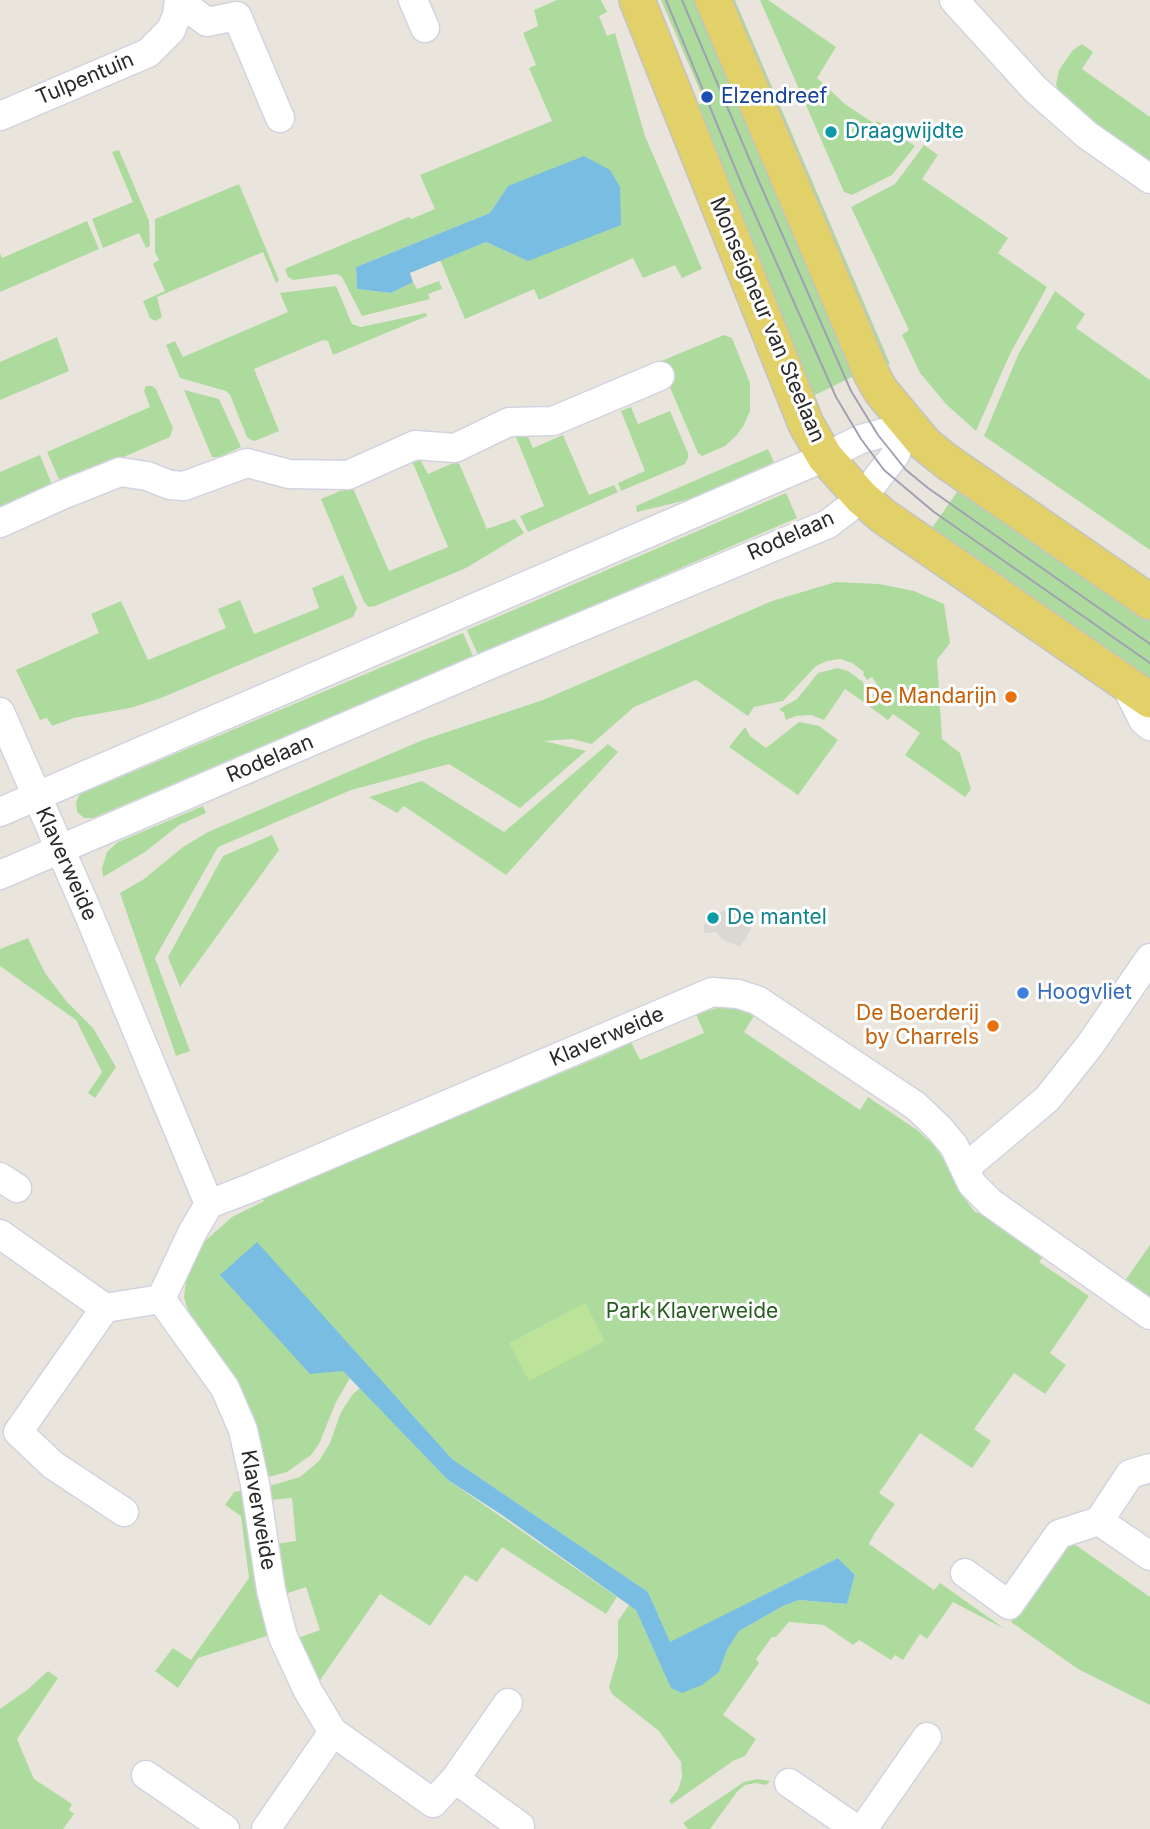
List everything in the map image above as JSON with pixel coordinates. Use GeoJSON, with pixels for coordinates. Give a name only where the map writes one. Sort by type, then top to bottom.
{"type":"FeatureCollection","features":[{"type":"Feature","properties":{"kind":"main road","name":"Monseigneur van Steelaan"},"geometry":{"type":"LineString","coordinates":[[637,0],[806,424],[825,457],[862,498],[1137,691]]}},
{"type":"Feature","properties":{"kind":"main road"},"geometry":{"type":"LineString","coordinates":[[713,0],[881,391],[908,426],[946,461],[1150,602]]}},
{"type":"Feature","properties":{"kind":"street","name":"Tulpentuin"},"geometry":{"type":"LineString","coordinates":[[1,112],[148,53],[171,30],[180,0],[206,22],[237,16],[281,118]]}},
{"type":"Feature","properties":{"kind":"street"},"geometry":{"type":"LineString","coordinates":[[413,0],[425,29]]}},
{"type":"Feature","properties":{"kind":"street"},"geometry":{"type":"LineString","coordinates":[[954,0],[1035,89],[1087,135],[1150,179]]}},
{"type":"Feature","properties":{"kind":"street"},"geometry":{"type":"LineString","coordinates":[[0,523],[74,489],[120,472],[184,486],[247,463],[289,474],[348,475],[415,446],[455,448],[509,422],[553,421],[660,376]]}},
{"type":"Feature","properties":{"kind":"street"},"geometry":{"type":"LineString","coordinates":[[0,812],[825,457],[861,439],[908,426]]}},
{"type":"Feature","properties":{"kind":"street","name":"Rodelaan"},"geometry":{"type":"LineString","coordinates":[[0,875],[487,666],[828,524],[862,498],[895,455],[908,426]]}},
{"type":"Feature","properties":{"kind":"street"},"geometry":{"type":"LineString","coordinates":[[1137,691],[1143,720],[1150,726]]}},
{"type":"Feature","properties":{"kind":"street"},"geometry":{"type":"LineString","coordinates":[[0,712],[35,796]]}},
{"type":"Feature","properties":{"kind":"street","name":"Klaverweide"},"geometry":{"type":"LineString","coordinates":[[35,796],[60,849],[209,1204],[712,992],[738,994],[757,1000],[916,1106],[954,1146],[972,1184],[991,1203],[1150,1315]]}},
{"type":"Feature","properties":{"kind":"street"},"geometry":{"type":"LineString","coordinates":[[965,1168],[1047,1099],[1090,1045],[1150,958]]}},
{"type":"Feature","properties":{"kind":"street"},"geometry":{"type":"LineString","coordinates":[[0,1234],[105,1308],[162,1299],[192,1233],[209,1204]]}},
{"type":"Feature","properties":{"kind":"street","name":"Klaverweide"},"geometry":{"type":"LineString","coordinates":[[162,1299],[225,1388],[243,1430],[255,1484],[271,1590],[283,1636],[308,1691],[333,1732],[433,1803],[455,1779],[508,1703]]}},
{"type":"Feature","properties":{"kind":"street"},"geometry":{"type":"LineString","coordinates":[[105,1308],[18,1432],[53,1465],[124,1513]]}},
{"type":"Feature","properties":{"kind":"street"},"geometry":{"type":"LineString","coordinates":[[965,1573],[1009,1605],[1059,1534],[1099,1521],[1130,1474],[1150,1468]]}},
{"type":"Feature","properties":{"kind":"street"},"geometry":{"type":"LineString","coordinates":[[1099,1521],[1150,1556]]}},
{"type":"Feature","properties":{"kind":"street"},"geometry":{"type":"LineString","coordinates":[[266,1829],[333,1732]]}},
{"type":"Feature","properties":{"kind":"street"},"geometry":{"type":"LineString","coordinates":[[863,1829],[927,1737]]}},
{"type":"Feature","properties":{"kind":"street"},"geometry":{"type":"LineString","coordinates":[[146,1775],[225,1829]]}},
{"type":"Feature","properties":{"kind":"street"},"geometry":{"type":"LineString","coordinates":[[455,1779],[520,1826]]}},
{"type":"Feature","properties":{"kind":"street"},"geometry":{"type":"LineString","coordinates":[[789,1783],[856,1829]]}},
{"type":"Feature","properties":{"kind":"green space"},"geometry":{"type":"Polygon","coordinates":[[[557,0],[601,0],[607,12],[599,16],[607,36],[615,33],[645,136],[702,269],[682,278],[675,265],[643,278],[633,258],[539,300],[534,289],[465,319],[440,260],[486,242],[528,261],[508,186],[490,213],[356,267],[357,289],[391,293],[413,282],[417,289],[439,281],[442,289],[428,294],[430,299],[362,316],[342,277],[337,274],[293,280],[288,277],[285,269],[289,267],[409,217],[411,219],[435,209],[420,175],[552,121],[529,68],[536,65],[523,33],[538,26],[534,10],[557,0]]]}},
{"type":"Feature","properties":{"kind":"green space"},"geometry":{"type":"Polygon","coordinates":[[[661,0],[703,0],[860,373],[813,396],[692,108],[705,102],[661,0]]]}},
{"type":"Feature","properties":{"kind":"green space"},"geometry":{"type":"Polygon","coordinates":[[[721,0],[735,0],[890,364],[879,368],[721,0]]]}},
{"type":"Feature","properties":{"kind":"green space"},"geometry":{"type":"Polygon","coordinates":[[[760,0],[768,0],[836,47],[817,78],[846,105],[915,146],[892,175],[852,195],[844,192],[760,0]]]}},
{"type":"Feature","properties":{"kind":"green space"},"geometry":{"type":"Polygon","coordinates":[[[1082,44],[1093,52],[1082,69],[1150,117],[1150,165],[1061,96],[1056,85],[1059,70],[1073,50],[1082,44]]]}},
{"type":"Feature","properties":{"kind":"green space"},"geometry":{"type":"Polygon","coordinates":[[[924,145],[938,155],[922,179],[1008,238],[998,253],[1047,287],[1010,354],[976,431],[946,404],[920,373],[902,335],[909,330],[851,207],[895,184],[924,145]]]}},
{"type":"Feature","properties":{"kind":"green space"},"geometry":{"type":"Polygon","coordinates":[[[119,150],[149,221],[150,246],[146,248],[139,233],[103,248],[92,219],[133,202],[112,152],[119,150]]]}},
{"type":"Feature","properties":{"kind":"green space"},"geometry":{"type":"Polygon","coordinates":[[[239,184],[279,280],[276,283],[263,252],[157,297],[162,317],[155,321],[150,318],[143,301],[165,291],[153,264],[159,260],[155,252],[155,219],[239,184]]]}},
{"type":"Feature","properties":{"kind":"green space"},"geometry":{"type":"Polygon","coordinates":[[[87,221],[99,249],[0,292],[0,253],[2,258],[87,221]]]}},
{"type":"Feature","properties":{"kind":"green space"},"geometry":{"type":"Polygon","coordinates":[[[336,286],[352,324],[361,327],[426,313],[427,316],[333,355],[328,341],[323,340],[254,369],[279,431],[255,441],[251,440],[247,437],[226,391],[180,378],[166,345],[175,341],[183,357],[288,312],[280,293],[336,286]]]}},
{"type":"Feature","properties":{"kind":"green space"},"geometry":{"type":"Polygon","coordinates":[[[1055,291],[1085,314],[1076,328],[1150,380],[1150,550],[984,436],[1019,353],[1055,291]]]}},
{"type":"Feature","properties":{"kind":"green space"},"geometry":{"type":"Polygon","coordinates":[[[724,335],[732,338],[750,383],[750,411],[736,436],[725,446],[702,456],[698,453],[659,362],[724,335]]]}},
{"type":"Feature","properties":{"kind":"green space"},"geometry":{"type":"Polygon","coordinates":[[[57,337],[69,371],[0,400],[0,362],[57,337]]]}},
{"type":"Feature","properties":{"kind":"green space"},"geometry":{"type":"Polygon","coordinates":[[[146,386],[156,389],[173,428],[170,437],[61,484],[47,452],[150,407],[144,391],[146,386]]]}},
{"type":"Feature","properties":{"kind":"green space"},"geometry":{"type":"Polygon","coordinates":[[[184,390],[219,399],[241,447],[219,457],[212,457],[184,390]]]}},
{"type":"Feature","properties":{"kind":"green space"},"geometry":{"type":"Polygon","coordinates":[[[631,407],[638,424],[670,411],[688,458],[685,464],[621,491],[618,483],[645,471],[621,411],[631,407]]]}},
{"type":"Feature","properties":{"kind":"green space"},"geometry":{"type":"Polygon","coordinates":[[[526,432],[533,448],[563,435],[589,495],[614,485],[618,492],[528,532],[520,516],[544,506],[516,437],[526,432]]]}},
{"type":"Feature","properties":{"kind":"green space"},"geometry":{"type":"Polygon","coordinates":[[[768,449],[774,462],[695,498],[637,512],[636,506],[768,449]]]}},
{"type":"Feature","properties":{"kind":"green space"},"geometry":{"type":"Polygon","coordinates":[[[40,455],[53,487],[0,509],[0,472],[40,455]]]}},
{"type":"Feature","properties":{"kind":"green space"},"geometry":{"type":"Polygon","coordinates":[[[420,459],[428,474],[458,461],[487,529],[515,519],[524,533],[466,568],[369,607],[364,602],[321,499],[352,486],[389,571],[448,547],[412,461],[420,459]]]}},
{"type":"Feature","properties":{"kind":"green space"},"geometry":{"type":"Polygon","coordinates":[[[959,489],[1150,621],[1150,683],[930,531],[959,489]]]}},
{"type":"Feature","properties":{"kind":"green space"},"geometry":{"type":"Polygon","coordinates":[[[786,493],[797,518],[478,655],[467,630],[786,493]]]}},
{"type":"Feature","properties":{"kind":"green space"},"geometry":{"type":"Polygon","coordinates":[[[343,575],[357,608],[353,617],[161,698],[130,708],[74,718],[52,726],[47,718],[40,720],[16,670],[99,633],[91,614],[121,601],[148,660],[226,628],[218,609],[240,600],[254,634],[319,608],[312,588],[343,575]]]}},
{"type":"Feature","properties":{"kind":"green space"},"geometry":{"type":"Polygon","coordinates":[[[836,582],[879,584],[914,591],[944,604],[950,643],[937,660],[942,739],[960,753],[971,789],[965,797],[905,755],[920,733],[893,714],[888,720],[870,707],[874,692],[878,692],[876,683],[872,677],[867,680],[864,672],[852,663],[840,659],[816,666],[783,701],[754,707],[748,716],[696,680],[634,707],[592,744],[572,739],[544,741],[586,751],[520,808],[449,764],[351,790],[218,847],[155,958],[190,1051],[176,1056],[120,893],[144,879],[183,847],[208,832],[423,740],[543,700],[772,601],[836,582]]]}},
{"type":"Feature","properties":{"kind":"green space"},"geometry":{"type":"Polygon","coordinates":[[[463,633],[473,656],[93,818],[84,818],[77,812],[76,802],[80,794],[463,633]]]}},
{"type":"Feature","properties":{"kind":"green space"},"geometry":{"type":"Polygon","coordinates":[[[838,668],[848,671],[863,682],[865,703],[845,689],[824,720],[811,715],[786,720],[779,709],[797,699],[818,673],[838,668]]]}},
{"type":"Feature","properties":{"kind":"green space"},"geometry":{"type":"Polygon","coordinates":[[[799,722],[819,726],[838,740],[798,795],[729,747],[745,727],[750,736],[766,748],[799,722]]]}},
{"type":"Feature","properties":{"kind":"green space"},"geometry":{"type":"Polygon","coordinates":[[[608,744],[618,752],[506,875],[404,806],[397,813],[369,797],[422,781],[504,832],[608,744]]]}},
{"type":"Feature","properties":{"kind":"green space"},"geometry":{"type":"Polygon","coordinates":[[[203,806],[206,813],[179,825],[145,852],[103,877],[102,868],[107,852],[118,842],[203,806]]]}},
{"type":"Feature","properties":{"kind":"green space"},"geometry":{"type":"Polygon","coordinates":[[[272,835],[279,850],[180,987],[168,957],[223,856],[272,835]]]}},
{"type":"Feature","properties":{"kind":"green space"},"geometry":{"type":"Polygon","coordinates":[[[28,938],[45,973],[67,1002],[93,1028],[116,1067],[95,1098],[88,1093],[102,1072],[76,1020],[0,966],[0,949],[28,938]]]}},
{"type":"Feature","properties":{"kind":"green space","name":"Park Klaverweide"},"geometry":{"type":"Polygon","coordinates":[[[728,1005],[755,1014],[744,1032],[860,1110],[868,1097],[917,1130],[934,1145],[946,1163],[958,1190],[975,1212],[989,1216],[1045,1254],[1039,1262],[1089,1296],[1050,1353],[1066,1365],[1045,1394],[1014,1373],[974,1429],[991,1441],[972,1468],[920,1433],[879,1493],[895,1504],[869,1544],[934,1590],[940,1583],[1005,1629],[953,1602],[927,1639],[920,1634],[903,1660],[895,1655],[891,1660],[859,1640],[853,1645],[824,1625],[789,1622],[776,1637],[772,1637],[756,1659],[759,1663],[723,1715],[756,1739],[745,1756],[733,1761],[672,1804],[669,1801],[678,1790],[682,1777],[681,1762],[659,1731],[612,1694],[609,1687],[618,1656],[618,1621],[629,1605],[636,1610],[671,1687],[719,1672],[727,1650],[739,1631],[783,1606],[799,1600],[847,1604],[855,1575],[838,1558],[670,1643],[648,1592],[452,1459],[397,1398],[343,1371],[350,1378],[336,1402],[319,1444],[311,1455],[287,1472],[265,1478],[257,1434],[244,1398],[190,1315],[184,1298],[186,1280],[193,1260],[205,1241],[232,1217],[264,1201],[262,1198],[631,1042],[640,1060],[704,1033],[696,1014],[728,1005]]]}},
{"type":"Feature","properties":{"kind":"green space"},"geometry":{"type":"Polygon","coordinates":[[[1150,1245],[1150,1300],[1124,1282],[1150,1245]]]}},
{"type":"Feature","properties":{"kind":"green space"},"geometry":{"type":"Polygon","coordinates":[[[585,1303],[605,1341],[529,1381],[509,1343],[585,1303]]]}},
{"type":"Feature","properties":{"kind":"green space"},"geometry":{"type":"Polygon","coordinates":[[[360,1388],[448,1480],[617,1597],[606,1614],[502,1547],[477,1582],[465,1575],[430,1626],[380,1594],[316,1686],[298,1638],[320,1630],[306,1587],[285,1594],[275,1544],[296,1541],[292,1498],[270,1500],[266,1487],[300,1477],[319,1461],[330,1443],[341,1412],[360,1388]]]}},
{"type":"Feature","properties":{"kind":"green space"},"geometry":{"type":"Polygon","coordinates":[[[245,1490],[273,1634],[198,1658],[178,1688],[155,1671],[173,1648],[191,1660],[249,1578],[241,1516],[225,1505],[234,1492],[245,1490]]]}},
{"type":"Feature","properties":{"kind":"green space"},"geometry":{"type":"Polygon","coordinates":[[[1067,1539],[1150,1597],[1150,1705],[1078,1669],[1011,1622],[1067,1539]]]}},
{"type":"Feature","properties":{"kind":"green space"},"geometry":{"type":"Polygon","coordinates":[[[48,1671],[58,1678],[17,1739],[34,1779],[72,1804],[69,1810],[74,1814],[63,1829],[0,1829],[0,1709],[48,1671]]]}},
{"type":"Feature","properties":{"kind":"green space"},"geometry":{"type":"Polygon","coordinates":[[[758,1779],[770,1781],[766,1785],[745,1785],[710,1829],[688,1829],[683,1823],[744,1782],[758,1779]]]}},
{"type":"Feature","properties":{"kind":"shaded area"},"geometry":{"type":"Polygon","coordinates":[[[723,910],[752,928],[740,947],[722,939],[716,932],[704,933],[704,925],[711,911],[717,916],[723,910]]]}},
{"type":"Feature","properties":{"kind":"water"},"geometry":{"type":"Polygon","coordinates":[[[584,156],[610,170],[620,187],[621,225],[528,261],[486,242],[410,273],[413,282],[391,293],[357,289],[356,267],[490,213],[508,186],[584,156]]]}},
{"type":"Feature","properties":{"kind":"water"},"geometry":{"type":"Polygon","coordinates":[[[257,1242],[452,1459],[648,1592],[670,1642],[838,1558],[855,1575],[847,1604],[799,1600],[783,1606],[739,1631],[727,1650],[719,1672],[702,1685],[682,1693],[671,1688],[636,1610],[448,1480],[343,1371],[310,1374],[220,1275],[257,1242]]]}},
{"type":"Feature","properties":{"kind":"tram line"},"geometry":{"type":"LineString","coordinates":[[666,0],[742,185],[836,397],[861,439],[884,470],[934,512],[1150,663]]}},
{"type":"Feature","properties":{"kind":"tram line"},"geometry":{"type":"LineString","coordinates":[[682,0],[851,391],[878,435],[906,470],[928,488],[1150,644]]}},
{"type":"Feature","properties":{"kind":"place","name":"Elzendreef"},"geometry":{"type":"Point","coordinates":[707,97]}},
{"type":"Feature","properties":{"kind":"place","name":"Draagwijdte"},"geometry":{"type":"Point","coordinates":[831,132]}},
{"type":"Feature","properties":{"kind":"place","name":"De Mandarijn"},"geometry":{"type":"Point","coordinates":[1011,697]}},
{"type":"Feature","properties":{"kind":"place","name":"De mantel"},"geometry":{"type":"Point","coordinates":[713,918]}},
{"type":"Feature","properties":{"kind":"place","name":"Hoogvliet"},"geometry":{"type":"Point","coordinates":[1023,993]}},
{"type":"Feature","properties":{"kind":"place","name":"De Boerderij by Charrels"},"geometry":{"type":"Point","coordinates":[993,1026]}}]}
